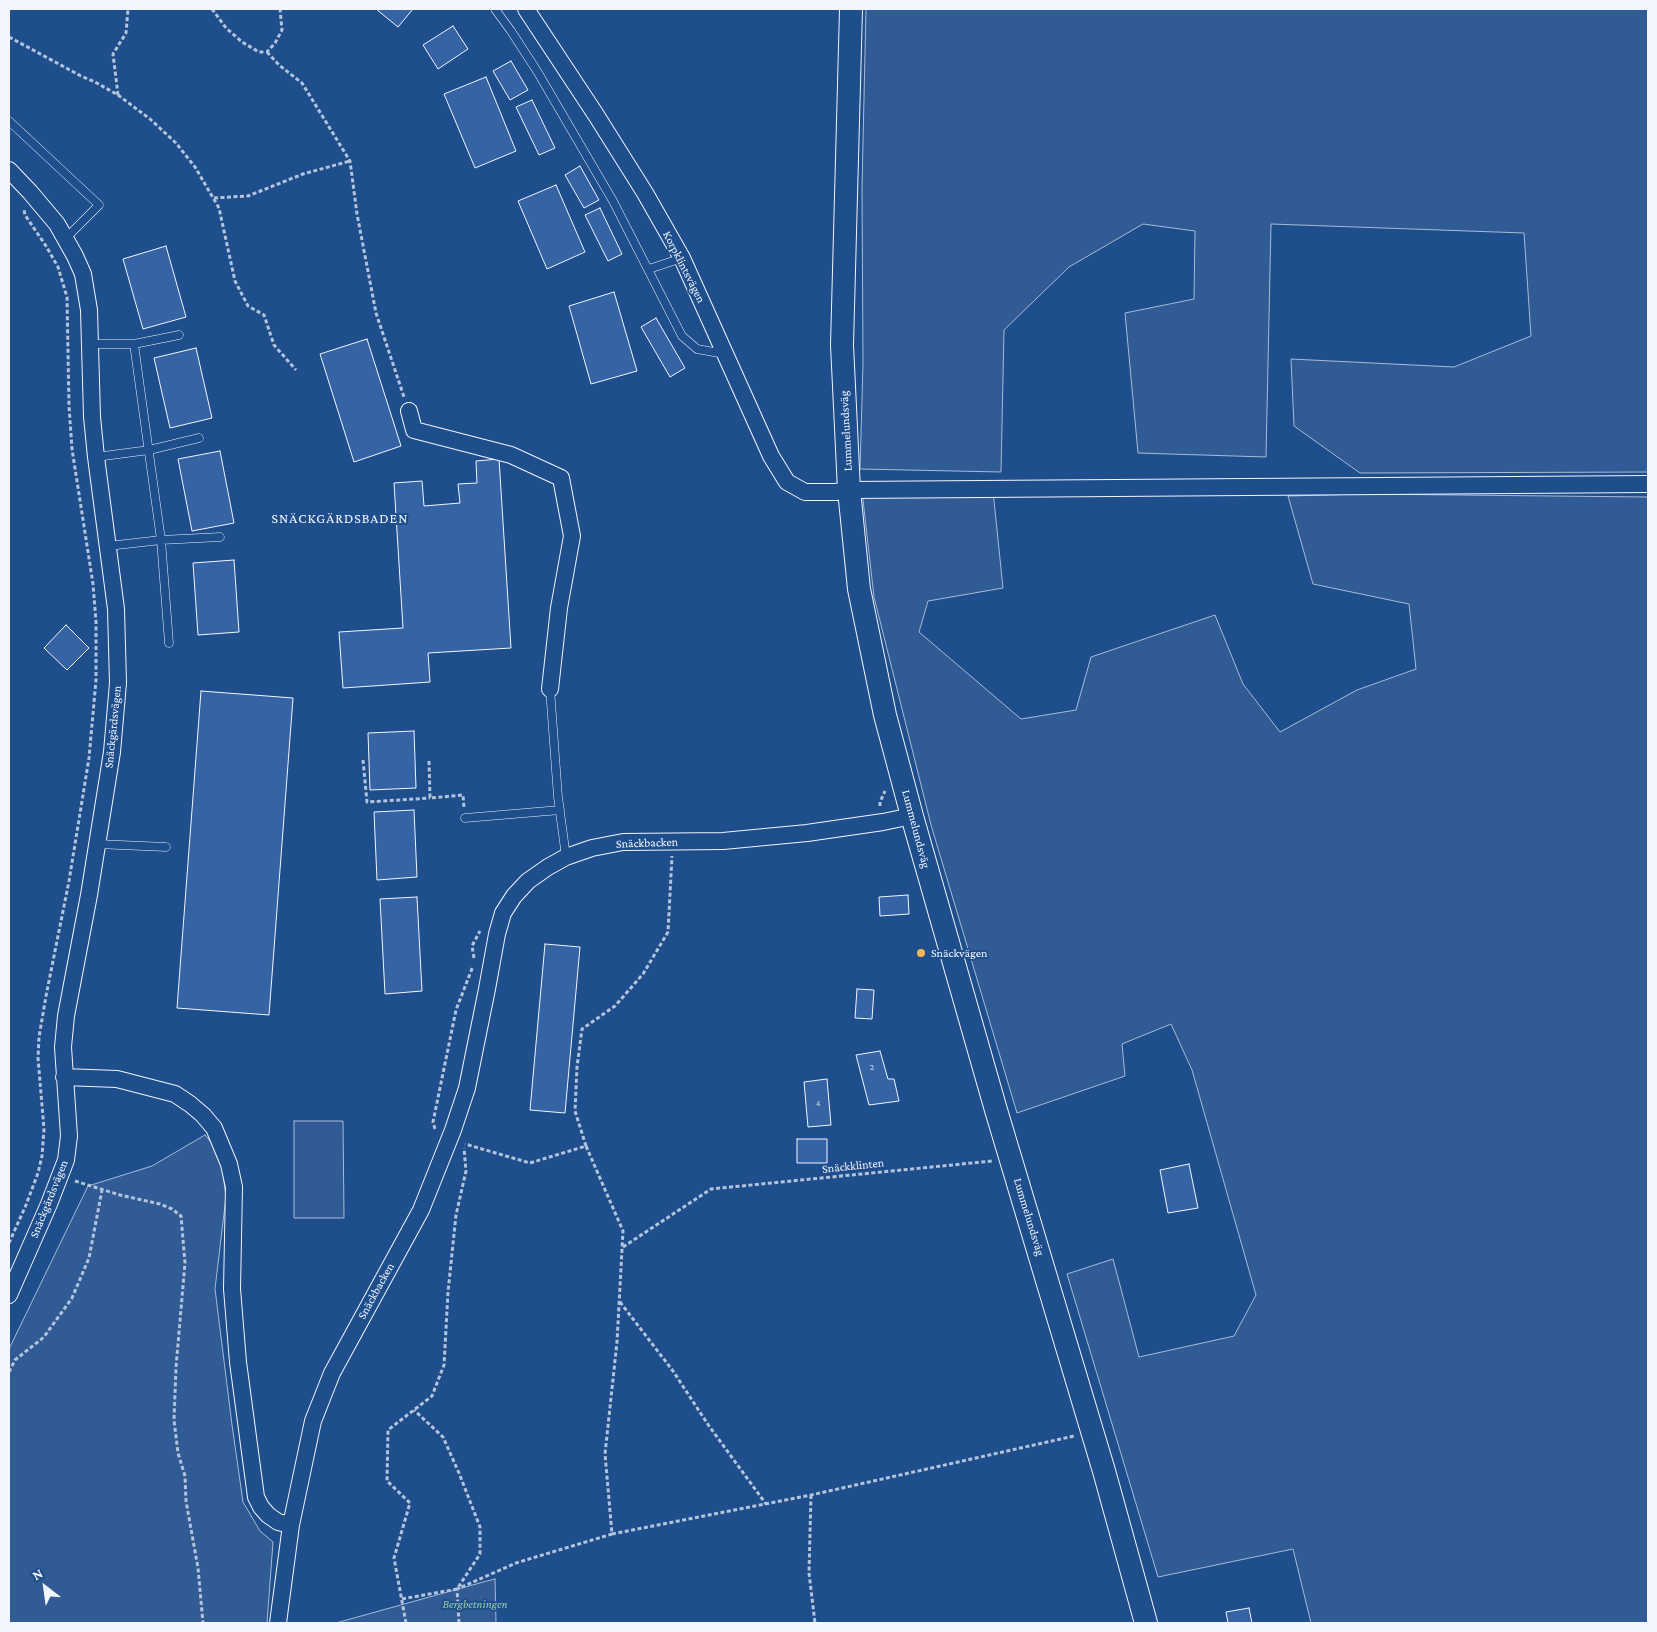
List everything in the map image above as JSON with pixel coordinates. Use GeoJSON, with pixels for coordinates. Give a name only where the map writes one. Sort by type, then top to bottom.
{"type":"FeatureCollection","features":[{"type":"Feature","properties":{"kind":"main road","name":"Lummelundsväg"},"geometry":{"type":"LineString","coordinates":[[851,9],[842,345],[849,490],[859,589],[885,715],[912,816],[996,1110],[1101,1461],[1146,1623]]}},
{"type":"Feature","properties":{"kind":"street","name":"Korpklintsvägen"},"geometry":{"type":"LineString","coordinates":[[526,9],[645,193],[682,258],[771,456],[787,482],[805,492],[849,490],[1648,484]]}},
{"type":"Feature","properties":{"kind":"street","name":"Snäckgärdsvägen"},"geometry":{"type":"LineString","coordinates":[[9,170],[57,224],[82,274],[89,310],[92,417],[96,457],[116,609],[118,683],[112,752],[66,1016],[63,1047],[69,1136],[66,1160],[9,1295]]}},
{"type":"Feature","properties":{"kind":"street"},"geometry":{"type":"LineString","coordinates":[[409,412],[414,430],[511,455],[561,478],[572,536],[559,608],[550,689]]}},
{"type":"Feature","properties":{"kind":"street","name":"Snäckbacken"},"geometry":{"type":"LineString","coordinates":[[278,1623],[290,1525],[312,1421],[332,1372],[421,1210],[453,1130],[466,1088],[497,934],[503,912],[514,896],[528,881],[548,867],[566,857],[592,848],[624,842],[723,841],[807,833],[912,816]]}},
{"type":"Feature","properties":{"kind":"street"},"geometry":{"type":"LineString","coordinates":[[64,1077],[118,1078],[175,1094],[203,1115],[214,1128],[229,1164],[234,1187],[232,1289],[238,1362],[256,1497],[268,1515],[278,1522],[290,1525]]}},
{"type":"Feature","properties":{"kind":"lane"},"geometry":{"type":"LineString","coordinates":[[494,9],[511,31],[569,125],[649,269],[682,336],[697,349],[726,354]]}},
{"type":"Feature","properties":{"kind":"lane"},"geometry":{"type":"LineString","coordinates":[[9,121],[99,205],[65,239]]}},
{"type":"Feature","properties":{"kind":"lane"},"geometry":{"type":"LineString","coordinates":[[649,269],[682,258]]}},
{"type":"Feature","properties":{"kind":"lane"},"geometry":{"type":"LineString","coordinates":[[90,344],[134,344],[179,335]]}},
{"type":"Feature","properties":{"kind":"lane"},"geometry":{"type":"LineString","coordinates":[[134,344],[161,540],[169,643]]}},
{"type":"Feature","properties":{"kind":"lane"},"geometry":{"type":"LineString","coordinates":[[96,457],[149,450],[199,438]]}},
{"type":"Feature","properties":{"kind":"lane"},"geometry":{"type":"LineString","coordinates":[[108,546],[161,540],[220,537]]}},
{"type":"Feature","properties":{"kind":"lane"},"geometry":{"type":"LineString","coordinates":[[550,689],[560,810],[566,857]]}},
{"type":"Feature","properties":{"kind":"lane"},"geometry":{"type":"LineString","coordinates":[[465,818],[560,810]]}},
{"type":"Feature","properties":{"kind":"lane"},"geometry":{"type":"LineString","coordinates":[[97,844],[166,847]]}},
{"type":"Feature","properties":{"kind":"path"},"geometry":{"type":"LineString","coordinates":[[118,95],[113,54],[126,33],[128,9]]}},
{"type":"Feature","properties":{"kind":"path"},"geometry":{"type":"LineString","coordinates":[[212,9],[226,28],[242,42],[259,52],[267,52],[302,84],[350,161],[357,214],[376,313],[409,412]]}},
{"type":"Feature","properties":{"kind":"path"},"geometry":{"type":"LineString","coordinates":[[267,52],[275,43],[282,30],[280,9]]}},
{"type":"Feature","properties":{"kind":"path"},"geometry":{"type":"LineString","coordinates":[[9,37],[118,95],[150,118],[176,143],[195,167],[219,208],[235,282],[248,306],[264,315],[274,345],[296,370]]}},
{"type":"Feature","properties":{"kind":"path"},"geometry":{"type":"LineString","coordinates":[[214,198],[248,196],[303,174],[350,161]]}},
{"type":"Feature","properties":{"kind":"path"},"geometry":{"type":"LineString","coordinates":[[9,1243],[26,1205],[42,1156],[44,1129],[38,1058],[46,996],[69,881],[89,758],[96,680],[96,631],[90,560],[72,449],[69,406],[67,297],[58,267],[24,215],[24,204],[30,192]]}},
{"type":"Feature","properties":{"kind":"path"},"geometry":{"type":"LineString","coordinates":[[363,760],[367,802],[463,794],[465,818]]}},
{"type":"Feature","properties":{"kind":"path"},"geometry":{"type":"LineString","coordinates":[[430,760],[430,798]]}},
{"type":"Feature","properties":{"kind":"path"},"geometry":{"type":"LineString","coordinates":[[612,1534],[605,1454],[617,1342],[624,1231],[586,1146],[575,1111],[577,1067],[582,1029],[615,1006],[643,974],[668,932],[672,841]]}},
{"type":"Feature","properties":{"kind":"path"},"geometry":{"type":"LineString","coordinates":[[406,1623],[394,1558],[410,1503],[387,1481],[388,1430],[432,1396],[444,1365],[448,1292],[456,1215],[466,1172],[463,1143],[530,1163],[586,1146]]}},
{"type":"Feature","properties":{"kind":"path","name":"Snäckklinten"},"geometry":{"type":"LineString","coordinates":[[623,1247],[711,1188],[997,1161]]}},
{"type":"Feature","properties":{"kind":"path"},"geometry":{"type":"LineString","coordinates":[[60,1176],[102,1190],[160,1204],[182,1216],[185,1263],[176,1367],[174,1420],[178,1452],[185,1476],[186,1501],[198,1568],[203,1623]]}},
{"type":"Feature","properties":{"kind":"path"},"geometry":{"type":"LineString","coordinates":[[9,1372],[15,1360],[44,1337],[72,1298],[89,1258],[102,1190]]}},
{"type":"Feature","properties":{"kind":"path"},"geometry":{"type":"LineString","coordinates":[[620,1301],[674,1371],[709,1426],[766,1504]]}},
{"type":"Feature","properties":{"kind":"path"},"geometry":{"type":"LineString","coordinates":[[414,1410],[443,1437],[480,1528],[480,1554],[457,1589],[459,1623]]}},
{"type":"Feature","properties":{"kind":"path"},"geometry":{"type":"LineString","coordinates":[[402,1599],[457,1589],[516,1563],[612,1534],[811,1495],[1078,1435]]}},
{"type":"Feature","properties":{"kind":"path"},"geometry":{"type":"LineString","coordinates":[[811,1495],[809,1573],[815,1623]]}},
{"type":"Feature","properties":{"kind":"green space"},"geometry":{"type":"Polygon","coordinates":[[[866,9],[1648,9],[1648,472],[1360,473],[1294,426],[1291,359],[1454,367],[1531,336],[1524,233],[1271,224],[1266,457],[1138,453],[1125,313],[1194,299],[1195,231],[1143,224],[1069,267],[1004,330],[1001,472],[860,469],[863,363],[862,187],[866,9]]]}},
{"type":"Feature","properties":{"kind":"green space"},"geometry":{"type":"Polygon","coordinates":[[[862,491],[993,491],[1003,588],[928,601],[919,632],[1021,719],[1076,710],[1091,657],[1215,615],[1243,684],[1280,732],[1357,690],[1416,669],[1409,604],[1313,584],[1288,496],[1362,494],[1648,497],[1648,1623],[1311,1623],[1293,1549],[1158,1577],[1067,1274],[1113,1259],[1139,1357],[1234,1336],[1256,1295],[1192,1070],[1171,1024],[1122,1044],[1125,1076],[1017,1113],[931,825],[874,597],[862,491]]]}},
{"type":"Feature","properties":{"kind":"green space"},"geometry":{"type":"Polygon","coordinates":[[[294,1121],[343,1121],[344,1218],[294,1218],[294,1121]]]}},
{"type":"Feature","properties":{"kind":"green space"},"geometry":{"type":"Polygon","coordinates":[[[205,1135],[220,1153],[226,1197],[215,1289],[243,1502],[260,1531],[273,1542],[267,1623],[9,1623],[9,1349],[88,1186],[152,1166],[205,1135]]]}},
{"type":"Feature","properties":{"kind":"green space","name":"Bergbetningen"},"geometry":{"type":"Polygon","coordinates":[[[495,1579],[496,1623],[336,1623],[487,1581],[495,1579]]]}},
{"type":"Feature","properties":{"kind":"building"},"geometry":{"type":"Polygon","coordinates":[[[376,9],[413,9],[398,27],[376,9]]]}},
{"type":"Feature","properties":{"kind":"building"},"geometry":{"type":"Polygon","coordinates":[[[453,26],[468,49],[438,69],[423,45],[453,26]]]}},
{"type":"Feature","properties":{"kind":"building"},"geometry":{"type":"Polygon","coordinates":[[[511,61],[528,90],[510,100],[493,71],[511,61]]]}},
{"type":"Feature","properties":{"kind":"building"},"geometry":{"type":"Polygon","coordinates":[[[486,77],[516,151],[475,168],[444,94],[486,77]]]}},
{"type":"Feature","properties":{"kind":"building"},"geometry":{"type":"Polygon","coordinates":[[[532,100],[555,148],[539,155],[516,107],[532,100]]]}},
{"type":"Feature","properties":{"kind":"building"},"geometry":{"type":"Polygon","coordinates":[[[580,166],[599,200],[584,208],[565,175],[580,166]]]}},
{"type":"Feature","properties":{"kind":"building"},"geometry":{"type":"Polygon","coordinates":[[[556,185],[585,252],[547,269],[518,201],[556,185]]]}},
{"type":"Feature","properties":{"kind":"building"},"geometry":{"type":"Polygon","coordinates":[[[600,208],[622,254],[608,261],[585,215],[600,208]]]}},
{"type":"Feature","properties":{"kind":"building"},"geometry":{"type":"Polygon","coordinates":[[[166,246],[186,317],[143,329],[123,259],[166,246]]]}},
{"type":"Feature","properties":{"kind":"building"},"geometry":{"type":"Polygon","coordinates":[[[614,292],[637,371],[591,384],[569,306],[614,292]]]}},
{"type":"Feature","properties":{"kind":"building"},"geometry":{"type":"Polygon","coordinates":[[[656,318],[685,368],[670,377],[641,327],[656,318]]]}},
{"type":"Feature","properties":{"kind":"building"},"geometry":{"type":"Polygon","coordinates":[[[367,339],[401,446],[354,462],[320,354],[367,339]]]}},
{"type":"Feature","properties":{"kind":"building"},"geometry":{"type":"Polygon","coordinates":[[[196,348],[212,418],[170,428],[154,358],[196,348]]]}},
{"type":"Feature","properties":{"kind":"building"},"geometry":{"type":"Polygon","coordinates":[[[220,451],[234,523],[192,531],[178,459],[220,451]]]}},
{"type":"Feature","properties":{"kind":"building"},"geometry":{"type":"Polygon","coordinates":[[[499,459],[511,648],[428,653],[430,682],[343,688],[339,632],[403,628],[394,483],[422,481],[424,506],[460,503],[458,484],[477,483],[476,461],[499,459]]]}},
{"type":"Feature","properties":{"kind":"building"},"geometry":{"type":"Polygon","coordinates":[[[234,560],[239,632],[198,635],[193,563],[234,560]]]}},
{"type":"Feature","properties":{"kind":"building"},"geometry":{"type":"Polygon","coordinates":[[[66,625],[89,648],[67,670],[44,648],[66,625]]]}},
{"type":"Feature","properties":{"kind":"building"},"geometry":{"type":"Polygon","coordinates":[[[201,691],[293,698],[269,1015],[177,1008],[201,691]]]}},
{"type":"Feature","properties":{"kind":"building"},"geometry":{"type":"Polygon","coordinates":[[[414,731],[416,788],[370,790],[368,733],[414,731]]]}},
{"type":"Feature","properties":{"kind":"building"},"geometry":{"type":"Polygon","coordinates":[[[414,810],[417,877],[377,880],[374,812],[414,810]]]}},
{"type":"Feature","properties":{"kind":"building"},"geometry":{"type":"Polygon","coordinates":[[[908,895],[909,914],[880,916],[879,897],[908,895]]]}},
{"type":"Feature","properties":{"kind":"building"},"geometry":{"type":"Polygon","coordinates":[[[417,897],[422,991],[385,994],[380,899],[417,897]]]}},
{"type":"Feature","properties":{"kind":"building"},"geometry":{"type":"Polygon","coordinates":[[[545,944],[580,947],[565,1113],[530,1110],[545,944]]]}},
{"type":"Feature","properties":{"kind":"building"},"geometry":{"type":"Polygon","coordinates":[[[857,989],[874,990],[872,1019],[855,1018],[857,989]]]}},
{"type":"Feature","properties":{"kind":"building"},"geometry":{"type":"Polygon","coordinates":[[[880,1051],[888,1079],[894,1079],[899,1101],[869,1105],[856,1055],[880,1051]]]}},
{"type":"Feature","properties":{"kind":"building"},"geometry":{"type":"Polygon","coordinates":[[[827,1079],[831,1125],[808,1127],[804,1082],[827,1079]]]}},
{"type":"Feature","properties":{"kind":"building"},"geometry":{"type":"Polygon","coordinates":[[[797,1139],[827,1139],[827,1163],[797,1163],[797,1139]]]}},
{"type":"Feature","properties":{"kind":"building"},"geometry":{"type":"Polygon","coordinates":[[[1189,1164],[1198,1208],[1168,1213],[1160,1170],[1189,1164]]]}},
{"type":"Feature","properties":{"kind":"building"},"geometry":{"type":"Polygon","coordinates":[[[1249,1608],[1252,1623],[1228,1623],[1226,1612],[1249,1608]]]}},
{"type":"Feature","properties":{"kind":"place","name":"Snäckvägen"},"geometry":{"type":"Point","coordinates":[921,953]}},
{"type":"Feature","properties":{"kind":"district","name":"SNÄCKGÄRDSBADEN"},"geometry":{"type":"Point","coordinates":[340,519]}}]}
